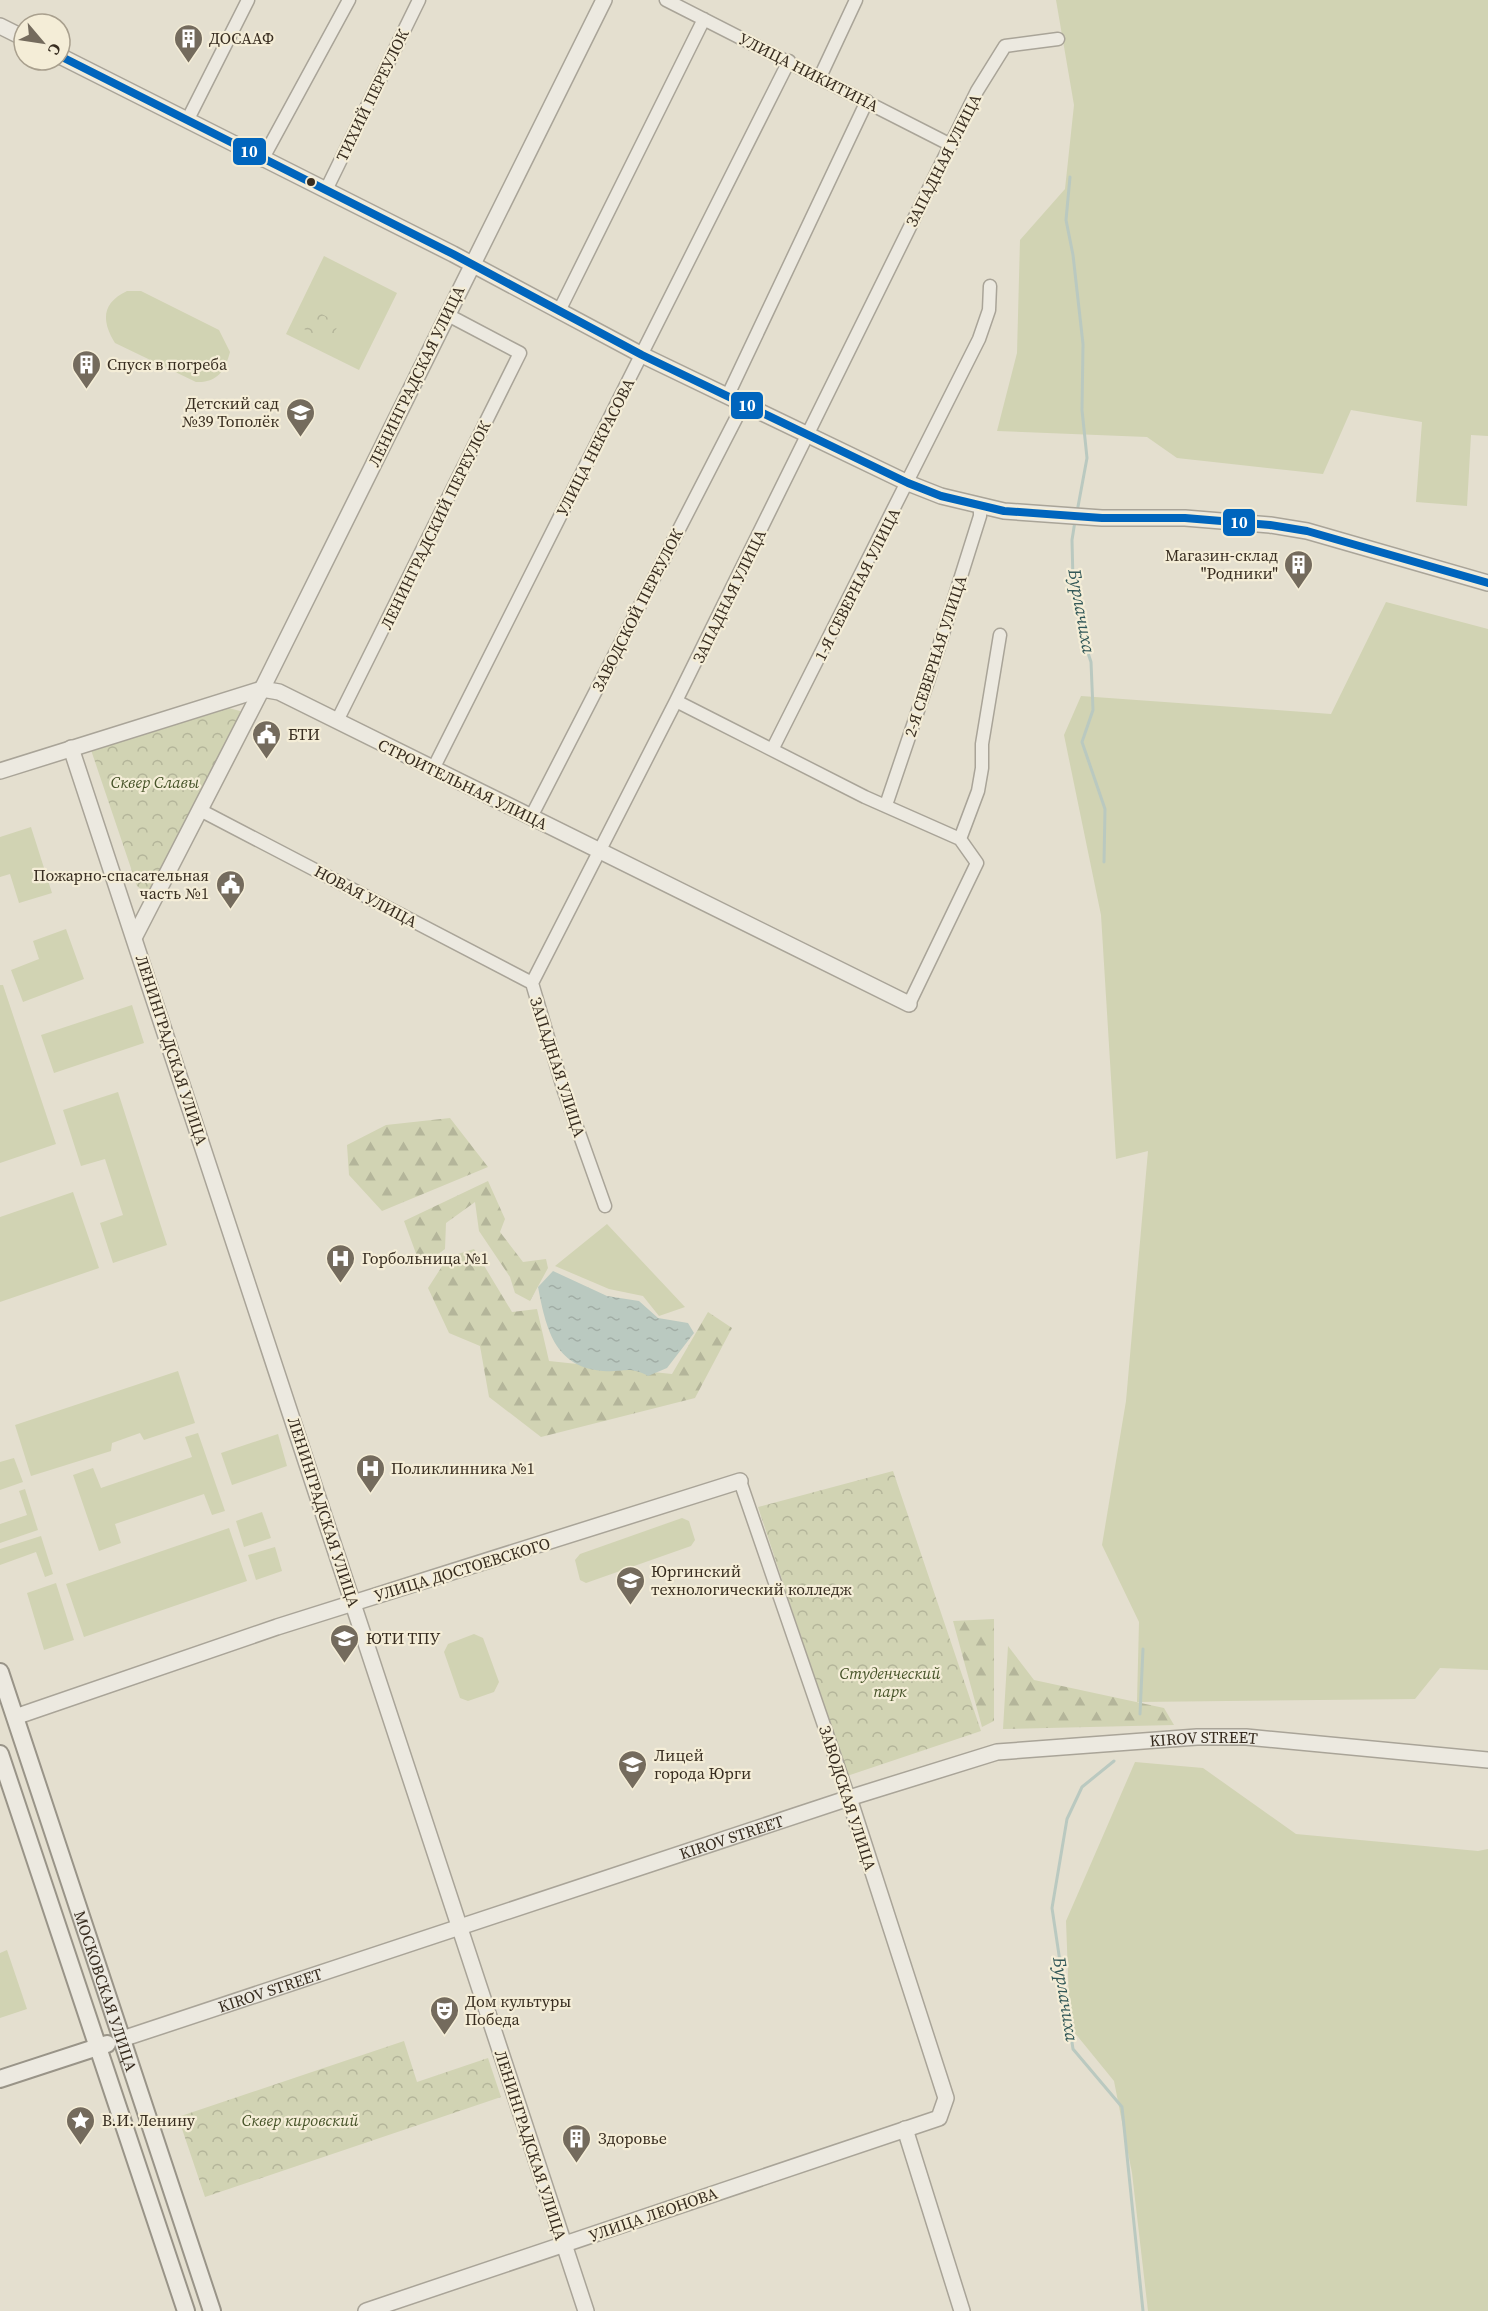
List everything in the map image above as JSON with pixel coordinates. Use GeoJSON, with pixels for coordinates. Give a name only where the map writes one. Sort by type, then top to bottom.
{"type":"FeatureCollection","features":[{"type":"Feature","properties":{"kind":"main road","name":"МОСКОВСКАЯ УЛИЦА"},"geometry":{"type":"LineString","coordinates":[[0,1672],[212,2311]]}},
{"type":"Feature","properties":{"kind":"main road","name":"МОСКОВСКАЯ УЛИЦА"},"geometry":{"type":"LineString","coordinates":[[0,1754],[186,2311]]}},
{"type":"Feature","properties":{"kind":"main road","name":"KIROV STREET"},"geometry":{"type":"LineString","coordinates":[[0,2079],[122,2039]]}},
{"type":"Feature","properties":{"kind":"street"},"geometry":{"type":"LineString","coordinates":[[187,121],[248,0]]}},
{"type":"Feature","properties":{"kind":"street"},"geometry":{"type":"LineString","coordinates":[[261,160],[349,0]]}},
{"type":"Feature","properties":{"kind":"street","name":"ТИХИЙ ПЕРЕУЛОК"},"geometry":{"type":"LineString","coordinates":[[326,190],[419,0]]}},
{"type":"Feature","properties":{"kind":"street","name":"ЛЕНИНГРАДСКАЯ УЛИЦА"},"geometry":{"type":"LineString","coordinates":[[135,936],[262,689],[446,314],[604,0]]}},
{"type":"Feature","properties":{"kind":"street","name":"УЛИЦА НИКИТИНА"},"geometry":{"type":"LineString","coordinates":[[666,0],[951,145]]}},
{"type":"Feature","properties":{"kind":"street"},"geometry":{"type":"LineString","coordinates":[[820,77],[856,0]]}},
{"type":"Feature","properties":{"kind":"street"},"geometry":{"type":"LineString","coordinates":[[560,309],[704,19]]}},
{"type":"Feature","properties":{"kind":"street","name":"ЗАПАДНАЯ УЛИЦА"},"geometry":{"type":"LineString","coordinates":[[605,1206],[563,1088],[532,983],[809,436],[977,91],[1005,46],[1058,39]]}},
{"type":"Feature","properties":{"kind":"street","name":"УЛИЦА НЕКРАСОВА"},"geometry":{"type":"LineString","coordinates":[[433,769],[789,61]]}},
{"type":"Feature","properties":{"kind":"street"},"geometry":{"type":"LineString","coordinates":[[72,62],[261,160],[326,190],[560,309],[642,355],[908,483],[980,508],[1102,518],[1185,518],[1270,525],[1307,531],[1488,583]]}},
{"type":"Feature","properties":{"kind":"street"},"geometry":{"type":"LineString","coordinates":[[728,395],[867,101]]}},
{"type":"Feature","properties":{"kind":"street","name":"1-Я СЕВЕРНАЯ УЛИЦА"},"geometry":{"type":"LineString","coordinates":[[773,748],[979,339],[989,310],[990,286]]}},
{"type":"Feature","properties":{"kind":"street","name":"ЛЕНИНГРАДСКИЙ ПЕРЕУЛОК"},"geometry":{"type":"LineString","coordinates":[[337,721],[520,353],[446,314]]}},
{"type":"Feature","properties":{"kind":"street","name":"ЗАВОДСКОЙ ПЕРЕУЛОК"},"geometry":{"type":"LineString","coordinates":[[531,817],[744,403]]}},
{"type":"Feature","properties":{"kind":"street","name":"2-Я СЕВЕРНАЯ УЛИЦА"},"geometry":{"type":"LineString","coordinates":[[886,804],[929,678],[980,516],[980,508]]}},
{"type":"Feature","properties":{"kind":"street"},"geometry":{"type":"LineString","coordinates":[[960,838],[978,791],[982,768],[982,744],[1000,635]]}},
{"type":"Feature","properties":{"kind":"street"},"geometry":{"type":"LineString","coordinates":[[0,771],[262,689]]}},
{"type":"Feature","properties":{"kind":"street","name":"СТРОИТЕЛЬНАЯ УЛИЦА"},"geometry":{"type":"LineString","coordinates":[[262,689],[279,692],[909,1004]]}},
{"type":"Feature","properties":{"kind":"street"},"geometry":{"type":"LineString","coordinates":[[676,701],[773,748],[865,797],[886,804],[960,838],[977,863],[909,1004]]}},
{"type":"Feature","properties":{"kind":"street","name":"ЛЕНИНГРАДСКАЯ УЛИЦА"},"geometry":{"type":"LineString","coordinates":[[71,748],[135,936],[586,2311]]}},
{"type":"Feature","properties":{"kind":"street","name":"НОВАЯ УЛИЦА"},"geometry":{"type":"LineString","coordinates":[[200,810],[532,983]]}},
{"type":"Feature","properties":{"kind":"street","name":"УЛИЦА ДОСТОЕВСКОГО"},"geometry":{"type":"LineString","coordinates":[[15,1717],[277,1627],[740,1481]]}},
{"type":"Feature","properties":{"kind":"street","name":"ЗАВОДСКАЯ УЛИЦА"},"geometry":{"type":"LineString","coordinates":[[740,1481],[849,1798],[946,2098],[939,2118]]}},
{"type":"Feature","properties":{"kind":"street","name":"KIROV STREET"},"geometry":{"type":"LineString","coordinates":[[122,2039],[849,1798],[997,1752],[1197,1737],[1246,1737],[1488,1760]]}},
{"type":"Feature","properties":{"kind":"street","name":"УЛИЦА ЛЕОНОВА"},"geometry":{"type":"LineString","coordinates":[[366,2311],[939,2118]]}},
{"type":"Feature","properties":{"kind":"street"},"geometry":{"type":"LineString","coordinates":[[905,2129],[962,2311]]}},
{"type":"Feature","properties":{"kind":"green space"},"geometry":{"type":"Polygon","coordinates":[[[1056,0],[1488,0],[1488,436],[1471,435],[1467,506],[1416,502],[1422,422],[1351,410],[1323,474],[1177,458],[1147,437],[997,431],[1017,353],[1020,240],[1065,189],[1074,105],[1056,0]]]}},
{"type":"Feature","properties":{"kind":"green space"},"geometry":{"type":"Polygon","coordinates":[[[324,256],[397,293],[359,370],[286,334],[324,256]]]}},
{"type":"Feature","properties":{"kind":"green space"},"geometry":{"type":"Polygon","coordinates":[[[127,291],[141,291],[219,330],[230,352],[223,370],[215,378],[196,382],[115,343],[107,327],[106,313],[113,301],[127,291]]]}},
{"type":"Feature","properties":{"kind":"green space"},"geometry":{"type":"Polygon","coordinates":[[[314,310],[339,323],[330,342],[304,329],[314,310]]]}},
{"type":"Feature","properties":{"kind":"green space"},"geometry":{"type":"Polygon","coordinates":[[[1386,602],[1488,629],[1488,1670],[1440,1668],[1415,1699],[1137,1702],[1139,1622],[1102,1545],[1126,1401],[1148,1151],[1116,1159],[1101,915],[1064,735],[1081,696],[1331,714],[1386,602]]]}},
{"type":"Feature","properties":{"kind":"green space","name":"Сквер Славы"},"geometry":{"type":"Polygon","coordinates":[[[221,706],[240,711],[243,719],[154,890],[143,891],[137,886],[91,750],[221,706]]]}},
{"type":"Feature","properties":{"kind":"green space"},"geometry":{"type":"Polygon","coordinates":[[[31,827],[52,893],[19,903],[10,874],[0,877],[0,837],[31,827]]]}},
{"type":"Feature","properties":{"kind":"green space"},"geometry":{"type":"Polygon","coordinates":[[[66,929],[84,979],[23,1002],[11,970],[39,959],[33,941],[66,929]]]}},
{"type":"Feature","properties":{"kind":"green space"},"geometry":{"type":"Polygon","coordinates":[[[0,985],[3,985],[56,1144],[0,1163],[0,985]]]}},
{"type":"Feature","properties":{"kind":"green space"},"geometry":{"type":"Polygon","coordinates":[[[132,1005],[144,1043],[54,1073],[41,1035],[132,1005]]]}},
{"type":"Feature","properties":{"kind":"green space"},"geometry":{"type":"Polygon","coordinates":[[[118,1092],[167,1245],[113,1263],[100,1223],[123,1215],[105,1159],[81,1166],[63,1110],[118,1092]]]}},
{"type":"Feature","properties":{"kind":"green space"},"geometry":{"type":"Polygon","coordinates":[[[450,1118],[488,1167],[382,1211],[349,1175],[347,1145],[386,1125],[450,1118]]]}},
{"type":"Feature","properties":{"kind":"green space"},"geometry":{"type":"Polygon","coordinates":[[[488,1181],[505,1219],[500,1232],[523,1262],[546,1259],[548,1268],[530,1301],[515,1293],[510,1277],[479,1231],[475,1202],[446,1223],[445,1249],[421,1267],[404,1221],[488,1181]]]}},
{"type":"Feature","properties":{"kind":"green space"},"geometry":{"type":"Polygon","coordinates":[[[73,1192],[99,1268],[0,1302],[0,1217],[73,1192]]]}},
{"type":"Feature","properties":{"kind":"green space"},"geometry":{"type":"Polygon","coordinates":[[[607,1224],[685,1307],[659,1316],[643,1296],[609,1289],[555,1266],[607,1224]]]}},
{"type":"Feature","properties":{"kind":"green space"},"geometry":{"type":"Polygon","coordinates":[[[474,1249],[512,1312],[537,1309],[549,1361],[672,1374],[708,1312],[732,1328],[695,1398],[541,1437],[489,1397],[480,1346],[449,1333],[428,1288],[448,1257],[474,1249]]]}},
{"type":"Feature","properties":{"kind":"green space"},"geometry":{"type":"Polygon","coordinates":[[[178,1371],[195,1423],[144,1440],[140,1433],[112,1443],[111,1451],[31,1476],[15,1425],[178,1371]]]}},
{"type":"Feature","properties":{"kind":"green space"},"geometry":{"type":"Polygon","coordinates":[[[198,1433],[225,1511],[212,1515],[204,1494],[115,1524],[121,1543],[99,1551],[73,1475],[93,1468],[101,1488],[192,1457],[185,1437],[198,1433]]]}},
{"type":"Feature","properties":{"kind":"green space"},"geometry":{"type":"Polygon","coordinates":[[[278,1434],[287,1466],[232,1485],[221,1453],[278,1434]]]}},
{"type":"Feature","properties":{"kind":"green space"},"geometry":{"type":"Polygon","coordinates":[[[14,1458],[23,1482],[0,1490],[0,1462],[14,1458]]]}},
{"type":"Feature","properties":{"kind":"green space","name":"Студенческий парк"},"geometry":{"type":"Polygon","coordinates":[[[893,1471],[981,1731],[847,1776],[758,1507],[893,1471]]]}},
{"type":"Feature","properties":{"kind":"green space"},"geometry":{"type":"Polygon","coordinates":[[[25,1489],[38,1530],[0,1543],[0,1524],[27,1515],[19,1491],[25,1489]]]}},
{"type":"Feature","properties":{"kind":"green space"},"geometry":{"type":"Polygon","coordinates":[[[262,1512],[271,1538],[244,1547],[236,1521],[262,1512]]]}},
{"type":"Feature","properties":{"kind":"green space"},"geometry":{"type":"Polygon","coordinates":[[[682,1518],[689,1521],[695,1540],[691,1546],[586,1583],[580,1580],[575,1560],[580,1554],[682,1518]]]}},
{"type":"Feature","properties":{"kind":"green space"},"geometry":{"type":"Polygon","coordinates":[[[229,1528],[247,1581],[84,1637],[66,1584],[229,1528]]]}},
{"type":"Feature","properties":{"kind":"green space"},"geometry":{"type":"Polygon","coordinates":[[[41,1536],[53,1574],[45,1577],[36,1552],[0,1565],[0,1549],[41,1536]]]}},
{"type":"Feature","properties":{"kind":"green space"},"geometry":{"type":"Polygon","coordinates":[[[275,1547],[282,1571],[256,1580],[248,1555],[275,1547]]]}},
{"type":"Feature","properties":{"kind":"green space"},"geometry":{"type":"Polygon","coordinates":[[[56,1583],[74,1640],[44,1650],[27,1593],[56,1583]]]}},
{"type":"Feature","properties":{"kind":"green space"},"geometry":{"type":"Polygon","coordinates":[[[994,1619],[994,1721],[982,1727],[953,1621],[994,1619]]]}},
{"type":"Feature","properties":{"kind":"green space"},"geometry":{"type":"Polygon","coordinates":[[[474,1634],[483,1638],[499,1682],[494,1692],[468,1701],[460,1698],[444,1652],[448,1644],[474,1634]]]}},
{"type":"Feature","properties":{"kind":"green space"},"geometry":{"type":"Polygon","coordinates":[[[1008,1646],[1034,1680],[1164,1708],[1174,1725],[1003,1729],[1008,1646]]]}},
{"type":"Feature","properties":{"kind":"green space"},"geometry":{"type":"Polygon","coordinates":[[[1135,1762],[1203,1768],[1296,1834],[1478,1851],[1488,1849],[1488,2311],[1148,2311],[1132,2173],[1114,2081],[1070,2027],[1066,1921],[1135,1762]]]}},
{"type":"Feature","properties":{"kind":"green space"},"geometry":{"type":"Polygon","coordinates":[[[7,1950],[27,2009],[0,2018],[0,1953],[7,1950]]]}},
{"type":"Feature","properties":{"kind":"green space","name":"Сквер кировский"},"geometry":{"type":"Polygon","coordinates":[[[404,2041],[417,2082],[488,2058],[501,2097],[205,2197],[178,2117],[404,2041]]]}},
{"type":"Feature","properties":{"kind":"water"},"geometry":{"type":"Polygon","coordinates":[[[553,1271],[607,1296],[639,1301],[658,1318],[688,1323],[694,1333],[667,1368],[648,1376],[630,1370],[603,1371],[586,1368],[573,1362],[563,1353],[549,1331],[538,1287],[553,1271]]]}},
{"type":"Feature","properties":{"kind":"waterway","name":"Бурлачиха"},"geometry":{"type":"LineString","coordinates":[[1070,177],[1066,220],[1073,255],[1083,344],[1082,410],[1087,458],[1077,512]]}},
{"type":"Feature","properties":{"kind":"waterway","name":"Бурлачиха"},"geometry":{"type":"LineString","coordinates":[[1075,521],[1072,540],[1073,581],[1083,638],[1091,662],[1093,710],[1082,742],[1105,809],[1104,862]]}},
{"type":"Feature","properties":{"kind":"waterway","name":"Бурлачиха"},"geometry":{"type":"LineString","coordinates":[[1140,1714],[1143,1649]]}},
{"type":"Feature","properties":{"kind":"waterway","name":"Бурлачиха"},"geometry":{"type":"LineString","coordinates":[[1114,1761],[1082,1787],[1067,1819],[1052,1908],[1073,2049],[1122,2107],[1143,2311]]}},
{"type":"Feature","properties":{"kind":"transit line","name":"10"},"geometry":{"type":"LineString","coordinates":[[72,62],[453,254],[642,355],[908,483],[941,496],[1004,511],[1102,518],[1185,518],[1270,525],[1307,531],[1488,583]]}},
{"type":"Feature","properties":{"kind":"place","name":"ДОСААФ"},"geometry":{"type":"Point","coordinates":[188,64]}},
{"type":"Feature","properties":{"kind":"place","name":"Спуск в погреба"},"geometry":{"type":"Point","coordinates":[86,390]}},
{"type":"Feature","properties":{"kind":"place","name":"Детский сад №39 Тополёк"},"geometry":{"type":"Point","coordinates":[300,438]}},
{"type":"Feature","properties":{"kind":"place","name":"Магазин-склад \"Родники\""},"geometry":{"type":"Point","coordinates":[1299,590]}},
{"type":"Feature","properties":{"kind":"place","name":"БТИ"},"geometry":{"type":"Point","coordinates":[267,760]}},
{"type":"Feature","properties":{"kind":"place","name":"Пожарно-спасательная часть №1"},"geometry":{"type":"Point","coordinates":[230,910]}},
{"type":"Feature","properties":{"kind":"place","name":"Горбольница №1"},"geometry":{"type":"Point","coordinates":[341,1284]}},
{"type":"Feature","properties":{"kind":"place","name":"Поликлинника №1"},"geometry":{"type":"Point","coordinates":[370,1494]}},
{"type":"Feature","properties":{"kind":"place","name":"Юргинский технологический колледж"},"geometry":{"type":"Point","coordinates":[630,1606]}},
{"type":"Feature","properties":{"kind":"place","name":"ЮТИ ТПУ"},"geometry":{"type":"Point","coordinates":[345,1664]}},
{"type":"Feature","properties":{"kind":"place","name":"Лицей города Юрги"},"geometry":{"type":"Point","coordinates":[633,1790]}},
{"type":"Feature","properties":{"kind":"place","name":"Дом культуры Победа"},"geometry":{"type":"Point","coordinates":[444,2036]}},
{"type":"Feature","properties":{"kind":"place","name":"В.И. Ленину"},"geometry":{"type":"Point","coordinates":[81,2146]}},
{"type":"Feature","properties":{"kind":"place","name":"Здоровье"},"geometry":{"type":"Point","coordinates":[577,2164]}}]}
